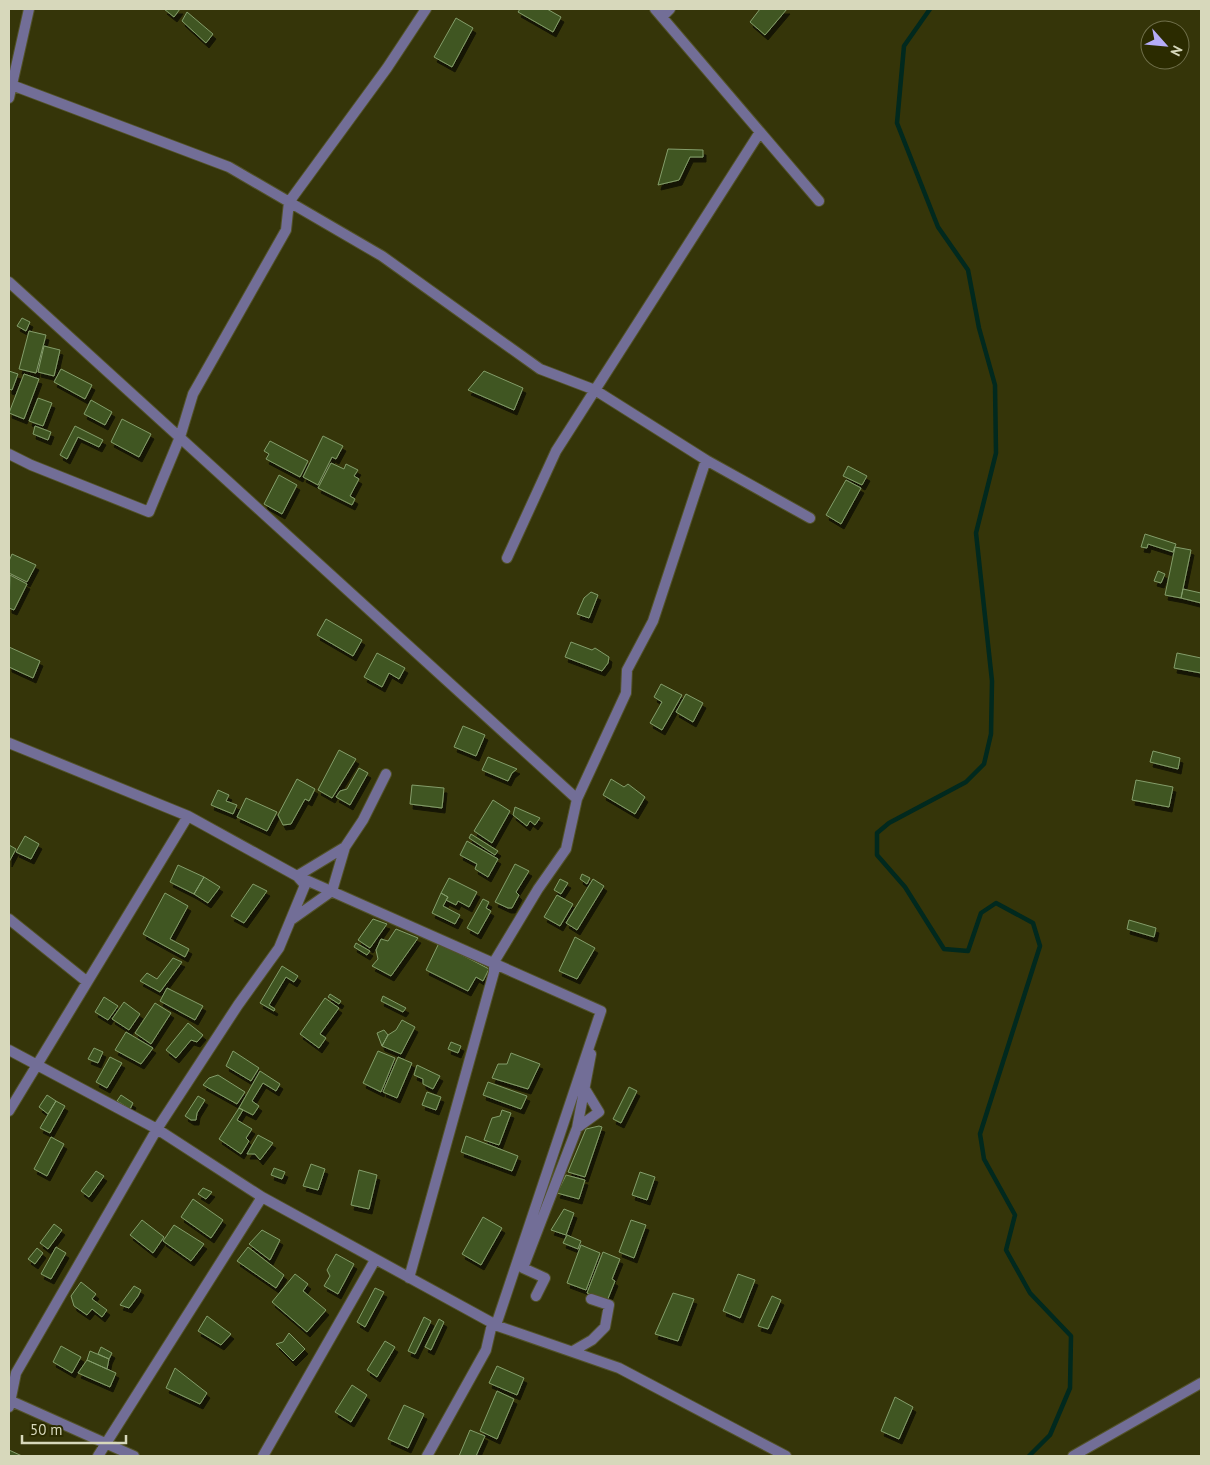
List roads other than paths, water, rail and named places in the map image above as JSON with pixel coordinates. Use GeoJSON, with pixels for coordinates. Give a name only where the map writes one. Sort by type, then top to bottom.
{"type":"FeatureCollection","features":[{"type":"Feature","properties":{"kind":"street"},"geometry":{"type":"LineString","coordinates":[[9,98],[10,85],[28,9]]}},
{"type":"Feature","properties":{"kind":"street"},"geometry":{"type":"LineString","coordinates":[[9,454],[31,465],[149,512],[180,437],[193,394],[286,230],[289,202],[387,68],[426,9]]}},
{"type":"Feature","properties":{"kind":"street"},"geometry":{"type":"LineString","coordinates":[[670,9],[658,13],[819,202]]}},
{"type":"Feature","properties":{"kind":"street"},"geometry":{"type":"LineString","coordinates":[[10,85],[229,166],[382,256],[540,369],[595,390],[706,460],[810,518]]}},
{"type":"Feature","properties":{"kind":"street"},"geometry":{"type":"LineString","coordinates":[[507,558],[556,451],[760,132]]}},
{"type":"Feature","properties":{"kind":"street"},"geometry":{"type":"LineString","coordinates":[[9,282],[577,799]]}},
{"type":"Feature","properties":{"kind":"street"},"geometry":{"type":"LineString","coordinates":[[410,1278],[494,972],[494,962],[538,889],[566,849],[577,799],[626,693],[627,670],[652,621],[706,460]]}},
{"type":"Feature","properties":{"kind":"street"},"geometry":{"type":"LineString","coordinates":[[9,743],[188,816],[297,876],[601,1011],[496,1325],[492,1324]]}},
{"type":"Feature","properties":{"kind":"street"},"geometry":{"type":"LineString","coordinates":[[291,920],[332,891],[345,847],[364,820],[386,774]]}},
{"type":"Feature","properties":{"kind":"street"},"geometry":{"type":"LineString","coordinates":[[9,1110],[188,816]]}},
{"type":"Feature","properties":{"kind":"street"},"geometry":{"type":"LineString","coordinates":[[297,876],[345,847]]}},
{"type":"Feature","properties":{"kind":"street"},"geometry":{"type":"LineString","coordinates":[[134,1456],[10,1403],[16,1373],[157,1129],[238,1005],[279,948],[305,886],[297,876]]}},
{"type":"Feature","properties":{"kind":"street"},"geometry":{"type":"LineString","coordinates":[[9,919],[86,981]]}},
{"type":"Feature","properties":{"kind":"street"},"geometry":{"type":"LineString","coordinates":[[536,1296],[545,1278],[524,1268],[577,1128],[592,1052],[589,1046]]}},
{"type":"Feature","properties":{"kind":"street"},"geometry":{"type":"LineString","coordinates":[[9,1050],[157,1129],[262,1197],[492,1324],[619,1368],[786,1456]]}},
{"type":"Feature","properties":{"kind":"street"},"geometry":{"type":"LineString","coordinates":[[577,1128],[599,1112],[585,1089]]}},
{"type":"Feature","properties":{"kind":"street"},"geometry":{"type":"LineString","coordinates":[[98,1456],[262,1197]]}},
{"type":"Feature","properties":{"kind":"street"},"geometry":{"type":"LineString","coordinates":[[263,1456],[376,1260]]}},
{"type":"Feature","properties":{"kind":"street"},"geometry":{"type":"LineString","coordinates":[[573,1351],[592,1340],[605,1327],[608,1305],[592,1299]]}},
{"type":"Feature","properties":{"kind":"street"},"geometry":{"type":"LineString","coordinates":[[427,1456],[486,1350],[492,1324]]}},
{"type":"Feature","properties":{"kind":"street"},"geometry":{"type":"LineString","coordinates":[[1073,1456],[1201,1383]]}},
{"type":"Feature","properties":{"kind":"waterway"},"geometry":{"type":"LineString","coordinates":[[930,9],[904,46],[897,123],[938,227],[968,270],[979,328],[995,385],[996,453],[976,533],[992,681],[991,734],[984,764],[966,782],[889,823],[877,833],[877,855],[905,887],[944,949],[968,951],[981,913],[996,903],[1033,923],[1040,946],[980,1134],[984,1159],[1015,1215],[1006,1250],[1030,1293],[1071,1336],[1070,1388],[1050,1435],[1029,1456]]}}]}
